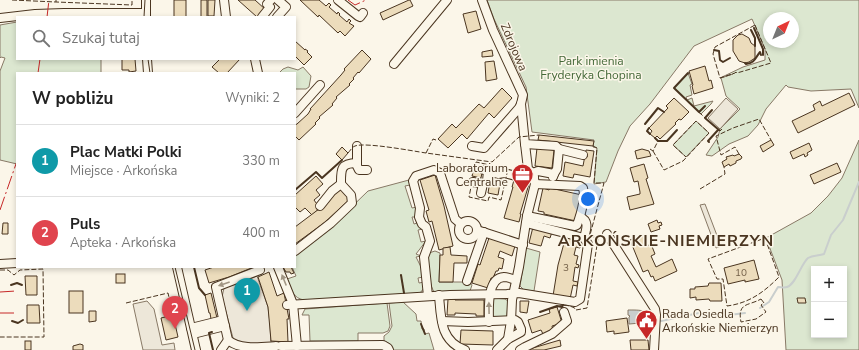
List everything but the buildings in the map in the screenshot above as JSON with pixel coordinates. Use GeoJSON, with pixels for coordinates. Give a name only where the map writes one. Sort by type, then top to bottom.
{"type":"FeatureCollection","features":[{"type":"Feature","properties":{"kind":"street"},"geometry":{"type":"LineString","coordinates":[[18,16],[64,13],[146,15],[146,0]]}},
{"type":"Feature","properties":{"kind":"street"},"geometry":{"type":"LineString","coordinates":[[224,0],[226,16]]}},
{"type":"Feature","properties":{"kind":"street"},"geometry":{"type":"LineString","coordinates":[[263,16],[269,10],[270,7],[268,4],[271,0]]}},
{"type":"Feature","properties":{"kind":"street"},"geometry":{"type":"LineString","coordinates":[[278,0],[286,7],[278,16]]}},
{"type":"Feature","properties":{"kind":"street"},"geometry":{"type":"LineString","coordinates":[[338,0],[358,16],[360,17],[363,13]]}},
{"type":"Feature","properties":{"kind":"street"},"geometry":{"type":"LineString","coordinates":[[394,64],[447,0]]}},
{"type":"Feature","properties":{"kind":"street","name":"Zdrojowa"},"geometry":{"type":"LineString","coordinates":[[482,0],[509,66],[522,92],[528,169],[534,178]]}},
{"type":"Feature","properties":{"kind":"street"},"geometry":{"type":"LineString","coordinates":[[0,18],[16,16]]}},
{"type":"Feature","properties":{"kind":"street"},"geometry":{"type":"LineString","coordinates":[[147,60],[148,72]]}},
{"type":"Feature","properties":{"kind":"street"},"geometry":{"type":"LineString","coordinates":[[255,60],[258,72]]}},
{"type":"Feature","properties":{"kind":"street"},"geometry":{"type":"LineString","coordinates":[[296,112],[320,85]]}},
{"type":"Feature","properties":{"kind":"street"},"geometry":{"type":"LineString","coordinates":[[472,146],[484,148],[522,104]]}},
{"type":"Feature","properties":{"kind":"street"},"geometry":{"type":"LineString","coordinates":[[525,144],[556,146],[559,149],[583,155]]}},
{"type":"Feature","properties":{"kind":"street"},"geometry":{"type":"LineString","coordinates":[[357,146],[357,166],[359,170],[367,170]]}},
{"type":"Feature","properties":{"kind":"street"},"geometry":{"type":"LineString","coordinates":[[552,184],[554,174],[557,169],[559,149]]}},
{"type":"Feature","properties":{"kind":"street"},"geometry":{"type":"LineString","coordinates":[[296,249],[331,223],[352,203],[351,195],[341,184],[341,174],[343,166],[351,163],[357,163]]}},
{"type":"Feature","properties":{"kind":"street"},"geometry":{"type":"LineString","coordinates":[[428,296],[424,258],[430,241],[426,227],[422,224],[419,217],[420,208],[413,182],[416,176],[434,170],[441,174],[454,219],[461,224]]}},
{"type":"Feature","properties":{"kind":"street"},"geometry":{"type":"LineString","coordinates":[[474,182],[482,188],[487,181],[486,171],[498,174],[504,173],[528,179],[534,178],[552,184],[580,186],[583,188],[584,197],[577,225],[575,226],[526,219]]}},
{"type":"Feature","properties":{"kind":"street"},"geometry":{"type":"LineString","coordinates":[[497,350],[508,339],[516,280],[534,178],[538,171],[554,174]]}},
{"type":"Feature","properties":{"kind":"street"},"geometry":{"type":"LineString","coordinates":[[320,206],[332,191],[341,184]]}},
{"type":"Feature","properties":{"kind":"street"},"geometry":{"type":"LineString","coordinates":[[580,217],[584,219],[587,226],[584,238]]}},
{"type":"Feature","properties":{"kind":"street"},"geometry":{"type":"LineString","coordinates":[[290,305],[439,295],[519,292],[553,299],[575,302],[578,301],[580,299],[588,244],[584,238],[526,219]]}},
{"type":"Feature","properties":{"kind":"street"},"geometry":{"type":"LineString","coordinates":[[481,231],[474,237],[466,239],[459,233],[459,227],[465,221],[471,221],[476,224],[481,231],[523,244]]}},
{"type":"Feature","properties":{"kind":"street"},"geometry":{"type":"LineString","coordinates":[[467,281],[481,231]]}},
{"type":"Feature","properties":{"kind":"street"},"geometry":{"type":"LineString","coordinates":[[607,234],[654,310],[656,321],[654,350]]}},
{"type":"Feature","properties":{"kind":"street"},"geometry":{"type":"LineString","coordinates":[[0,264],[16,264]]}},
{"type":"Feature","properties":{"kind":"street"},"geometry":{"type":"LineString","coordinates":[[177,268],[196,350]]}},
{"type":"Feature","properties":{"kind":"street"},"geometry":{"type":"LineString","coordinates":[[278,268],[290,305],[296,346]]}},
{"type":"Feature","properties":{"kind":"street"},"geometry":{"type":"LineString","coordinates":[[264,269],[216,287],[228,340],[231,343],[242,347],[383,345],[389,350]]}},
{"type":"Feature","properties":{"kind":"street"},"geometry":{"type":"LineString","coordinates":[[489,322],[490,294],[496,281],[504,277],[516,280]]}},
{"type":"Feature","properties":{"kind":"street"},"geometry":{"type":"LineString","coordinates":[[439,295],[445,333],[456,346],[466,350]]}},
{"type":"Feature","properties":{"kind":"street"},"geometry":{"type":"LineString","coordinates":[[520,350],[525,346],[552,334],[566,321],[564,312]]}},
{"type":"Feature","properties":{"kind":"street"},"geometry":{"type":"LineString","coordinates":[[442,321],[489,322],[511,320]]}},
{"type":"Feature","properties":{"kind":"street"},"geometry":{"type":"LineString","coordinates":[[192,331],[224,323]]}},
{"type":"Feature","properties":{"kind":"street"},"geometry":{"type":"LineString","coordinates":[[221,350],[228,340]]}},
{"type":"Feature","properties":{"kind":"green space","name":"Park imienia Fryderyka Chopina"},"geometry":{"type":"Polygon","coordinates":[[[487,0],[859,0],[859,108],[851,89],[811,91],[788,87],[786,85],[766,109],[758,125],[748,136],[729,144],[712,156],[706,155],[718,137],[720,129],[740,109],[726,96],[721,78],[733,74],[720,78],[743,67],[765,60],[765,48],[799,48],[799,12],[763,12],[763,44],[752,19],[694,46],[650,104],[630,126],[606,182],[594,184],[597,148],[593,147],[594,140],[532,132],[526,87],[494,19],[487,0]]]}},
{"type":"Feature","properties":{"kind":"green space"},"geometry":{"type":"Polygon","coordinates":[[[16,22],[16,60],[101,60],[101,72],[16,72],[16,164],[0,160],[0,71],[5,58],[0,58],[0,25],[16,22]]]}},
{"type":"Feature","properties":{"kind":"green space"},"geometry":{"type":"Polygon","coordinates":[[[288,67],[298,70],[303,67],[311,76],[309,87],[306,89],[296,89],[296,72],[280,72],[288,67]]]}},
{"type":"Feature","properties":{"kind":"green space"},"geometry":{"type":"Polygon","coordinates":[[[688,73],[692,84],[690,85],[692,95],[686,97],[687,100],[692,98],[694,106],[713,101],[701,114],[699,113],[705,106],[699,112],[674,88],[688,73]]]}},
{"type":"Feature","properties":{"kind":"green space"},"geometry":{"type":"Polygon","coordinates":[[[696,121],[709,133],[686,157],[673,145],[696,121]]]}},
{"type":"Feature","properties":{"kind":"green space"},"geometry":{"type":"Polygon","coordinates":[[[859,140],[859,350],[786,350],[782,280],[766,238],[811,213],[828,196],[842,178],[859,140]]]}},
{"type":"Feature","properties":{"kind":"green space"},"geometry":{"type":"Polygon","coordinates":[[[409,180],[410,185],[405,186],[412,208],[417,207],[415,217],[412,217],[414,224],[417,223],[423,229],[418,230],[421,242],[426,241],[416,254],[421,256],[416,257],[422,269],[423,277],[418,278],[419,283],[424,282],[424,288],[420,293],[305,300],[295,296],[287,279],[296,276],[292,268],[296,268],[296,252],[334,224],[368,191],[409,180]]]}},
{"type":"Feature","properties":{"kind":"green space"},"geometry":{"type":"Polygon","coordinates":[[[526,248],[540,252],[534,291],[524,290],[520,286],[526,248]]]}},
{"type":"Feature","properties":{"kind":"green space"},"geometry":{"type":"Polygon","coordinates":[[[435,251],[440,253],[439,282],[470,282],[472,285],[470,291],[435,293],[430,280],[428,257],[429,253],[435,251]]]}},
{"type":"Feature","properties":{"kind":"green space"},"geometry":{"type":"Polygon","coordinates":[[[493,298],[505,299],[508,301],[507,317],[492,317],[493,298]]]}},
{"type":"Feature","properties":{"kind":"green space"},"geometry":{"type":"Polygon","coordinates":[[[403,302],[416,314],[417,321],[421,321],[422,329],[424,329],[425,334],[429,333],[434,350],[393,350],[390,344],[384,341],[384,336],[389,332],[392,326],[389,303],[403,302]]]}},
{"type":"Feature","properties":{"kind":"green space"},"geometry":{"type":"Polygon","coordinates":[[[387,303],[390,326],[388,331],[383,333],[358,333],[358,341],[310,341],[309,315],[302,315],[305,309],[387,303]]]}},
{"type":"Feature","properties":{"kind":"shaded area"},"geometry":{"type":"Polygon","coordinates":[[[726,98],[738,109],[720,129],[708,118],[726,98]]]}},
{"type":"Feature","properties":{"kind":"shaded area"},"geometry":{"type":"Polygon","coordinates":[[[705,204],[721,246],[716,248],[700,205],[705,204]]]}},
{"type":"Feature","properties":{"kind":"shaded area"},"geometry":{"type":"Polygon","coordinates":[[[257,276],[268,307],[271,345],[238,344],[233,338],[222,297],[224,288],[257,276]]]}},
{"type":"Feature","properties":{"kind":"shaded area"},"geometry":{"type":"Polygon","coordinates":[[[147,301],[154,309],[162,345],[174,343],[175,350],[143,350],[133,304],[147,301]]]}},
{"type":"Feature","properties":{"kind":"shaded area"},"geometry":{"type":"Polygon","coordinates":[[[628,310],[640,310],[648,313],[652,318],[653,323],[647,327],[641,323],[629,324],[630,316],[628,315],[628,310]]]}},
{"type":"Feature","properties":{"kind":"waterway"},"geometry":{"type":"LineString","coordinates":[[760,308],[769,302],[778,287],[786,287],[793,282],[808,258],[824,254],[831,235],[843,220],[859,182]]}},
{"type":"Feature","properties":{"kind":"waterway"},"geometry":{"type":"LineString","coordinates":[[661,321],[699,313],[713,317],[745,313]]}},
{"type":"Feature","properties":{"kind":"tram line"},"geometry":{"type":"LineString","coordinates":[[144,16],[145,0]]}},
{"type":"Feature","properties":{"kind":"tram line"},"geometry":{"type":"LineString","coordinates":[[148,60],[150,72]]}},
{"type":"Feature","properties":{"kind":"tram line"},"geometry":{"type":"LineString","coordinates":[[175,268],[195,350]]}},
{"type":"Feature","properties":{"kind":"fence"},"geometry":{"type":"LineString","coordinates":[[12,0],[56,2]]}},
{"type":"Feature","properties":{"kind":"fence"},"geometry":{"type":"LineString","coordinates":[[56,0],[56,2],[132,5],[132,0]]}},
{"type":"Feature","properties":{"kind":"fence"},"geometry":{"type":"LineString","coordinates":[[755,25],[771,63],[737,73],[736,72],[720,78],[713,54],[715,47],[755,25]]}},
{"type":"Feature","properties":{"kind":"fence"},"geometry":{"type":"LineString","coordinates":[[699,112],[705,118]]}},
{"type":"Feature","properties":{"kind":"fence"},"geometry":{"type":"LineString","coordinates":[[739,154],[735,147],[721,155],[716,136],[759,119],[771,140]]}},
{"type":"Feature","properties":{"kind":"fence"},"geometry":{"type":"LineString","coordinates":[[653,151],[664,170],[683,161],[709,133],[696,121],[673,145],[686,157]]}},
{"type":"Feature","properties":{"kind":"fence"},"geometry":{"type":"LineString","coordinates":[[719,130],[720,131],[722,129]]}},
{"type":"Feature","properties":{"kind":"fence"},"geometry":{"type":"LineString","coordinates":[[436,140],[433,139],[426,153],[492,162],[519,137],[539,135]]}},
{"type":"Feature","properties":{"kind":"fence"},"geometry":{"type":"LineString","coordinates":[[650,149],[653,151],[658,141]]}},
{"type":"Feature","properties":{"kind":"fence"},"geometry":{"type":"LineString","coordinates":[[348,153],[352,148],[360,145],[389,147],[426,153]]}},
{"type":"Feature","properties":{"kind":"fence"},"geometry":{"type":"LineString","coordinates":[[557,307],[566,305],[576,310],[587,308],[598,239],[590,235],[604,183],[594,183],[597,148],[593,146]]}},
{"type":"Feature","properties":{"kind":"fence"},"geometry":{"type":"LineString","coordinates":[[472,182],[469,197],[488,201],[489,197],[501,200],[508,169],[476,162],[475,165]]}},
{"type":"Feature","properties":{"kind":"fence"},"geometry":{"type":"LineString","coordinates":[[700,189],[725,174],[724,167]]}},
{"type":"Feature","properties":{"kind":"fence"},"geometry":{"type":"LineString","coordinates":[[765,238],[779,277],[767,288],[749,300],[727,306],[723,279],[717,279],[708,259],[765,238]]}},
{"type":"Feature","properties":{"kind":"fence"},"geometry":{"type":"LineString","coordinates":[[0,270],[8,270],[14,275],[20,270],[43,269],[44,337],[0,337]]}},
{"type":"Feature","properties":{"kind":"fence"},"geometry":{"type":"LineString","coordinates":[[126,303],[168,293],[173,315]]}},
{"type":"Feature","properties":{"kind":"fence"},"geometry":{"type":"LineString","coordinates":[[761,299],[764,303],[761,305],[766,312],[756,319],[741,322],[740,316],[742,308],[761,299]]}},
{"type":"Feature","properties":{"kind":"wall"},"geometry":{"type":"LineString","coordinates":[[754,28],[763,49],[763,55]]}},
{"type":"Feature","properties":{"kind":"wall"},"geometry":{"type":"LineString","coordinates":[[751,30],[755,38],[755,46]]}},
{"type":"Feature","properties":{"kind":"wall"},"geometry":{"type":"LineString","coordinates":[[714,50],[719,51],[720,60],[723,62],[730,58]]}},
{"type":"Feature","properties":{"kind":"wall"},"geometry":{"type":"LineString","coordinates":[[745,63],[746,64],[753,61],[760,52],[761,55]]}},
{"type":"Feature","properties":{"kind":"wall"},"geometry":{"type":"LineString","coordinates":[[688,73],[674,88],[699,112],[705,106]]}},
{"type":"Feature","properties":{"kind":"wall"},"geometry":{"type":"LineString","coordinates":[[645,124],[658,108],[664,112]]}},
{"type":"Feature","properties":{"kind":"wall"},"geometry":{"type":"LineString","coordinates":[[712,110],[705,118],[719,130]]}},
{"type":"Feature","properties":{"kind":"wall"},"geometry":{"type":"LineString","coordinates":[[649,128],[647,131],[650,134]]}},
{"type":"Feature","properties":{"kind":"wall"},"geometry":{"type":"LineString","coordinates":[[655,138],[658,141],[667,141],[677,130]]}},
{"type":"Feature","properties":{"kind":"wall"},"geometry":{"type":"LineString","coordinates":[[709,142],[708,141],[718,130]]}},
{"type":"Feature","properties":{"kind":"wall"},"geometry":{"type":"LineString","coordinates":[[296,189],[316,172],[322,178],[342,160]]}},
{"type":"Feature","properties":{"kind":"wall"},"geometry":{"type":"LineString","coordinates":[[194,268],[199,288],[205,295]]}},
{"type":"Feature","properties":{"kind":"wall"},"geometry":{"type":"LineString","coordinates":[[401,275],[404,293]]}},
{"type":"Feature","properties":{"kind":"wall"},"geometry":{"type":"LineString","coordinates":[[11,285],[17,283],[22,285]]}},
{"type":"Feature","properties":{"kind":"wall"},"geometry":{"type":"LineString","coordinates":[[540,312],[557,306],[562,307],[563,305]]}},
{"type":"Feature","properties":{"kind":"wall"},"geometry":{"type":"LineString","coordinates":[[12,321],[18,323],[23,320]]}},
{"type":"Feature","properties":{"kind":"wall"},"geometry":{"type":"LineString","coordinates":[[421,324],[425,334]]}},
{"type":"Feature","properties":{"kind":"wall"},"geometry":{"type":"LineString","coordinates":[[212,332],[209,333],[213,350]]}},
{"type":"Feature","properties":{"kind":"power"},"geometry":{"type":"LineString","coordinates":[[47,16],[49,0]]}},
{"type":"Feature","properties":{"kind":"power"},"geometry":{"type":"LineString","coordinates":[[348,0],[355,5],[366,0]]}},
{"type":"Feature","properties":{"kind":"power"},"geometry":{"type":"LineString","coordinates":[[38,72],[40,60]]}},
{"type":"Feature","properties":{"kind":"power"},"geometry":{"type":"LineString","coordinates":[[0,210],[16,164]]}},
{"type":"Feature","properties":{"kind":"power"},"geometry":{"type":"LineString","coordinates":[[0,292],[16,291]]}},
{"type":"Feature","properties":{"kind":"power"},"geometry":{"type":"LineString","coordinates":[[0,313],[17,313]]}},
{"type":"Feature","properties":{"kind":"place","name":"Laboratorium Centralne"},"geometry":{"type":"Point","coordinates":[523,194]}},
{"type":"Feature","properties":{"kind":"place","name":"Plac Matki Polki"},"geometry":{"type":"Point","coordinates":[247,311]}},
{"type":"Feature","properties":{"kind":"place","name":"Puls"},"geometry":{"type":"Point","coordinates":[175,329]}},
{"type":"Feature","properties":{"kind":"place","name":"Rada Osiedla Arkońskie Niemierzyn"},"geometry":{"type":"Point","coordinates":[647,340]}},
{"type":"Feature","properties":{"kind":"district","name":"ARKOŃSKIE-NIEMIERZYN"},"geometry":{"type":"Point","coordinates":[666,241]}}]}
